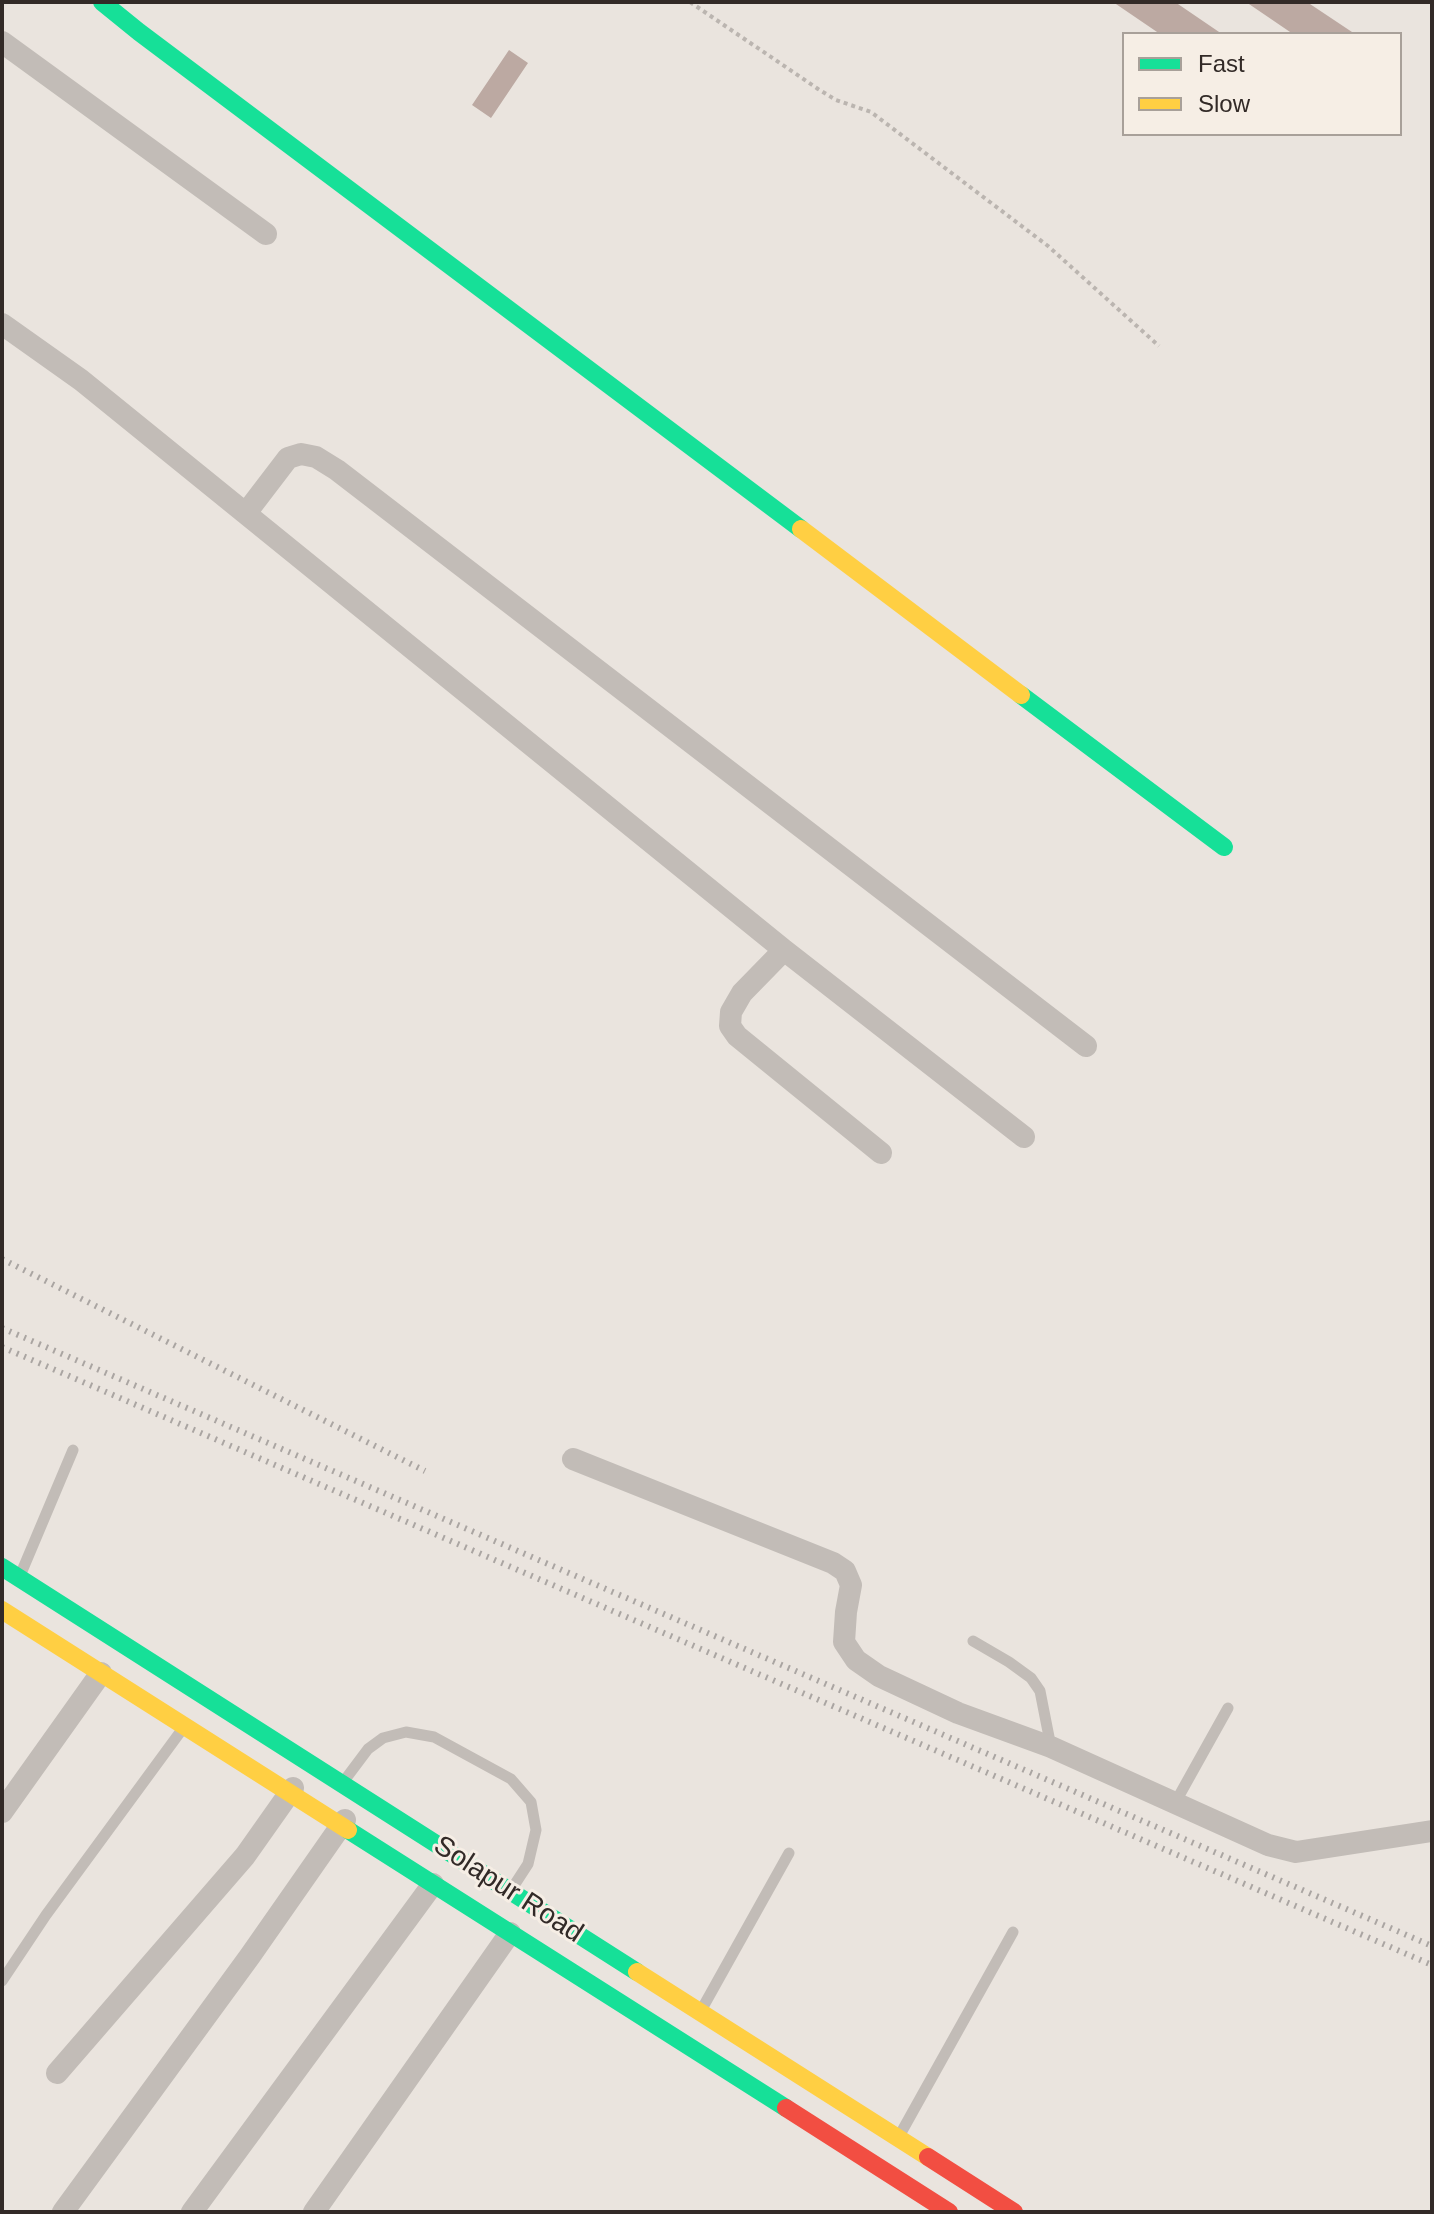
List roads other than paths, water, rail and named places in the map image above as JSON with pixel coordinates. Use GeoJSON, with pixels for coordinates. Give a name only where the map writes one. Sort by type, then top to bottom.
{"type":"FeatureCollection","features":[{"type":"Feature","properties":{"kind":"main road"},"geometry":{"type":"LineString","coordinates":[[102,2],[1224,847]]}},
{"type":"Feature","properties":{"kind":"main road","name":"Solapur Road"},"geometry":{"type":"LineString","coordinates":[[2,1567],[1014,2212]]}},
{"type":"Feature","properties":{"kind":"main road","name":"Solapur Road"},"geometry":{"type":"LineString","coordinates":[[2,1610],[949,2212]]}},
{"type":"Feature","properties":{"kind":"street"},"geometry":{"type":"LineString","coordinates":[[2,42],[266,234]]}},
{"type":"Feature","properties":{"kind":"street"},"geometry":{"type":"LineString","coordinates":[[2,324],[81,380],[784,950],[1024,1137]]}},
{"type":"Feature","properties":{"kind":"street"},"geometry":{"type":"LineString","coordinates":[[246,513],[288,458],[301,454],[316,457],[337,470],[1086,1046]]}},
{"type":"Feature","properties":{"kind":"street"},"geometry":{"type":"LineString","coordinates":[[784,950],[742,993],[731,1012],[730,1026],[737,1036],[881,1153]]}},
{"type":"Feature","properties":{"kind":"street"},"geometry":{"type":"LineString","coordinates":[[573,1459],[833,1563],[845,1571],[851,1585],[844,1642],[856,1660],[879,1676],[958,1713],[1051,1747],[1268,1845],[1296,1852],[1432,1831]]}},
{"type":"Feature","properties":{"kind":"street"},"geometry":{"type":"LineString","coordinates":[[2,1812],[101,1673]]}},
{"type":"Feature","properties":{"kind":"street"},"geometry":{"type":"LineString","coordinates":[[57,2073],[245,1856],[308,1762]]}},
{"type":"Feature","properties":{"kind":"street"},"geometry":{"type":"LineString","coordinates":[[63,2212],[364,1798]]}},
{"type":"Feature","properties":{"kind":"street"},"geometry":{"type":"LineString","coordinates":[[192,2212],[433,1884]]}},
{"type":"Feature","properties":{"kind":"street"},"geometry":{"type":"LineString","coordinates":[[314,2212],[510,1933]]}},
{"type":"Feature","properties":{"kind":"lane"},"geometry":{"type":"LineString","coordinates":[[19,1578],[73,1450]]}},
{"type":"Feature","properties":{"kind":"lane"},"geometry":{"type":"LineString","coordinates":[[973,1641],[1031,1678],[1040,1691],[1051,1747]]}},
{"type":"Feature","properties":{"kind":"lane"},"geometry":{"type":"LineString","coordinates":[[1175,1803],[1228,1708]]}},
{"type":"Feature","properties":{"kind":"lane"},"geometry":{"type":"LineString","coordinates":[[2,1981],[46,1915],[184,1726]]}},
{"type":"Feature","properties":{"kind":"lane"},"geometry":{"type":"LineString","coordinates":[[342,1784],[368,1749],[383,1738],[406,1732],[434,1737],[511,1779],[531,1802],[536,1830],[528,1864],[511,1891]]}},
{"type":"Feature","properties":{"kind":"lane"},"geometry":{"type":"LineString","coordinates":[[700,2012],[789,1853]]}},
{"type":"Feature","properties":{"kind":"lane"},"geometry":{"type":"LineString","coordinates":[[898,2138],[1013,1932]]}},
{"type":"Feature","properties":{"kind":"railway"},"geometry":{"type":"LineString","coordinates":[[2,1259],[425,1471]]}},
{"type":"Feature","properties":{"kind":"railway"},"geometry":{"type":"LineString","coordinates":[[2,1328],[1432,1946]]}},
{"type":"Feature","properties":{"kind":"railway"},"geometry":{"type":"LineString","coordinates":[[2,1347],[1432,1965]]}}]}
